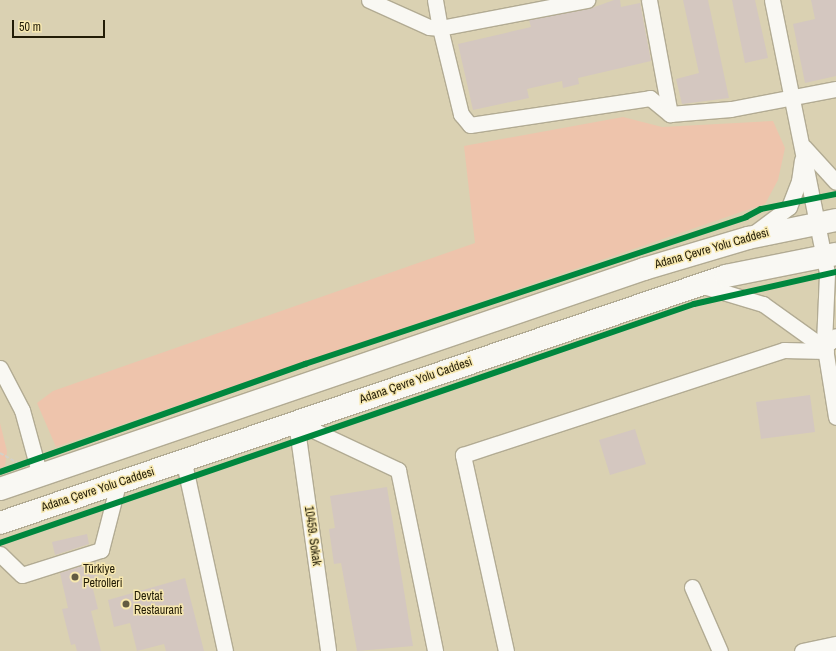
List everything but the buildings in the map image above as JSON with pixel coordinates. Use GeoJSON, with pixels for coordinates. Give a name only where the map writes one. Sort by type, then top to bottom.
{"type":"FeatureCollection","features":[{"type":"Feature","properties":{"kind":"highway","name":"Adana Çevre Yolu Caddesi"},"geometry":{"type":"LineString","coordinates":[[0,489],[38,467],[644,269],[748,238],[827,221]]}},
{"type":"Feature","properties":{"kind":"highway","name":"Adana Çevre Yolu Caddesi"},"geometry":{"type":"LineString","coordinates":[[0,523],[119,480],[184,463],[296,422],[726,276],[829,255]]}},
{"type":"Feature","properties":{"kind":"street"},"geometry":{"type":"LineString","coordinates":[[369,0],[429,27],[440,28],[587,0]]}},
{"type":"Feature","properties":{"kind":"street"},"geometry":{"type":"LineString","coordinates":[[435,0],[440,28],[461,114],[470,125],[650,98],[670,114],[730,109],[836,89]]}},
{"type":"Feature","properties":{"kind":"street"},"geometry":{"type":"LineString","coordinates":[[649,0],[670,114]]}},
{"type":"Feature","properties":{"kind":"street"},"geometry":{"type":"LineString","coordinates":[[772,0],[804,147],[827,221],[829,255],[827,274],[829,343],[836,417]]}},
{"type":"Feature","properties":{"kind":"street"},"geometry":{"type":"LineString","coordinates":[[804,147],[836,182]]}},
{"type":"Feature","properties":{"kind":"street"},"geometry":{"type":"LineString","coordinates":[[748,238],[789,207],[799,181],[804,147]]}},
{"type":"Feature","properties":{"kind":"street"},"geometry":{"type":"LineString","coordinates":[[700,285],[763,304],[789,320],[803,335],[816,342],[829,343]]}},
{"type":"Feature","properties":{"kind":"street"},"geometry":{"type":"LineString","coordinates":[[506,651],[463,455],[784,350],[829,343]]}},
{"type":"Feature","properties":{"kind":"street"},"geometry":{"type":"LineString","coordinates":[[0,368],[22,410],[38,467]]}},
{"type":"Feature","properties":{"kind":"street"},"geometry":{"type":"LineString","coordinates":[[296,422],[398,470],[435,651]]}},
{"type":"Feature","properties":{"kind":"street","name":"10459. Sokak"},"geometry":{"type":"LineString","coordinates":[[296,422],[328,651]]}},
{"type":"Feature","properties":{"kind":"street"},"geometry":{"type":"LineString","coordinates":[[184,463],[225,651]]}},
{"type":"Feature","properties":{"kind":"street"},"geometry":{"type":"LineString","coordinates":[[0,554],[22,575],[101,550],[119,480]]}},
{"type":"Feature","properties":{"kind":"street"},"geometry":{"type":"LineString","coordinates":[[692,587],[720,651]]}},
{"type":"Feature","properties":{"kind":"street"},"geometry":{"type":"LineString","coordinates":[[802,651],[836,644]]}},
{"type":"Feature","properties":{"kind":"path"},"geometry":{"type":"LineString","coordinates":[[8,469],[38,467]]}},
{"type":"Feature","properties":{"kind":"shaded area"},"geometry":{"type":"Polygon","coordinates":[[[623,117],[662,127],[773,121],[785,148],[778,180],[765,204],[56,447],[37,403],[53,391],[475,243],[464,146],[623,117]]]}},
{"type":"Feature","properties":{"kind":"shaded area"},"geometry":{"type":"Polygon","coordinates":[[[0,423],[7,451],[5,466],[0,468],[0,423]]]}},
{"type":"Feature","properties":{"kind":"cycle path"},"geometry":{"type":"LineString","coordinates":[[0,472],[305,364],[746,217],[761,209],[836,194]]}},
{"type":"Feature","properties":{"kind":"cycle path"},"geometry":{"type":"LineString","coordinates":[[0,543],[694,304],[836,272]]}},
{"type":"Feature","properties":{"kind":"place","name":"Türkiye Petrolleri"},"geometry":{"type":"Point","coordinates":[75,577]}},
{"type":"Feature","properties":{"kind":"place","name":"Devtat Restaurant"},"geometry":{"type":"Point","coordinates":[126,604]}}]}
